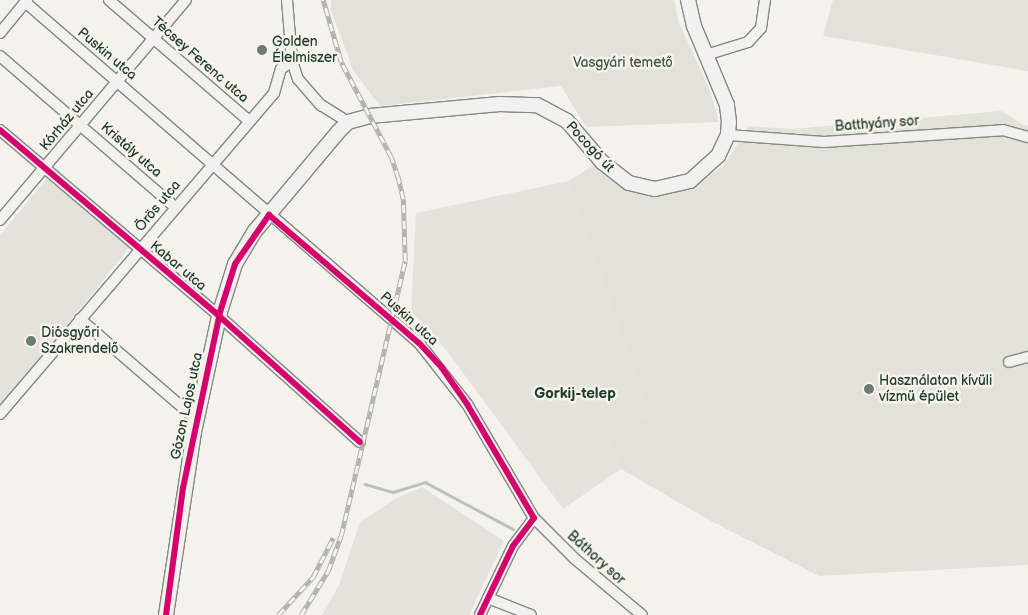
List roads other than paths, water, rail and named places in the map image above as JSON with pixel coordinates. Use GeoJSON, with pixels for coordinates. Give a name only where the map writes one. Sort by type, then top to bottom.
{"type":"FeatureCollection","features":[{"type":"Feature","properties":{"kind":"main road","name":"Pocogó út"},"geometry":{"type":"LineString","coordinates":[[348,122],[370,116],[499,104],[538,106],[567,121],[619,178],[648,188],[681,184],[698,176],[718,156],[728,135],[727,105],[706,55],[688,0]]}},
{"type":"Feature","properties":{"kind":"main road","name":"Gózon Lajos utca"},"geometry":{"type":"LineString","coordinates":[[166,615],[183,488],[219,316],[235,264],[269,215],[348,122]]}},
{"type":"Feature","properties":{"kind":"street","name":"Técsey Ferenc utca"},"geometry":{"type":"LineString","coordinates":[[110,0],[249,122]]}},
{"type":"Feature","properties":{"kind":"street","name":"Kórház utca"},"geometry":{"type":"LineString","coordinates":[[0,220],[186,0]]}},
{"type":"Feature","properties":{"kind":"street"},"geometry":{"type":"LineString","coordinates":[[287,0],[292,61],[307,92],[348,122]]}},
{"type":"Feature","properties":{"kind":"street"},"geometry":{"type":"LineString","coordinates":[[706,55],[748,42],[761,28],[765,0]]}},
{"type":"Feature","properties":{"kind":"street"},"geometry":{"type":"LineString","coordinates":[[0,33],[26,1]]}},
{"type":"Feature","properties":{"kind":"street","name":"Puskin utca"},"geometry":{"type":"LineString","coordinates":[[26,1],[118,80],[269,215],[419,343],[442,368],[467,404],[534,518]]}},
{"type":"Feature","properties":{"kind":"street","name":"Kristály utca"},"geometry":{"type":"LineString","coordinates":[[0,56],[175,207]]}},
{"type":"Feature","properties":{"kind":"street","name":"Örös utca"},"geometry":{"type":"LineString","coordinates":[[0,414],[274,93],[281,69],[292,61]]}},
{"type":"Feature","properties":{"kind":"street","name":"Kabar utca"},"geometry":{"type":"LineString","coordinates":[[0,130],[219,316],[360,442]]}},
{"type":"Feature","properties":{"kind":"street","name":"Batthyány sor"},"geometry":{"type":"LineString","coordinates":[[728,135],[824,142],[1003,130],[1028,138]]}},
{"type":"Feature","properties":{"kind":"street"},"geometry":{"type":"LineString","coordinates":[[80,319],[197,420]]}},
{"type":"Feature","properties":{"kind":"street"},"geometry":{"type":"LineString","coordinates":[[1009,362],[1028,356]]}},
{"type":"Feature","properties":{"kind":"street"},"geometry":{"type":"LineString","coordinates":[[480,615],[513,546],[534,518]]}},
{"type":"Feature","properties":{"kind":"street","name":"Báthory sor"},"geometry":{"type":"LineString","coordinates":[[534,518],[576,559],[642,615]]}},
{"type":"Feature","properties":{"kind":"street"},"geometry":{"type":"LineString","coordinates":[[488,598],[531,615]]}},
{"type":"Feature","properties":{"kind":"waterway"},"geometry":{"type":"LineString","coordinates":[[365,484],[393,492],[425,482],[513,529]]}},
{"type":"Feature","properties":{"kind":"railway"},"geometry":{"type":"LineString","coordinates":[[301,615],[328,571],[341,536],[405,261],[403,199],[398,178],[391,157],[341,62],[323,0]]}},
{"type":"Feature","properties":{"kind":"railway"},"geometry":{"type":"LineString","coordinates":[[278,615],[313,577],[333,538]]}},
{"type":"Feature","properties":{"kind":"place","name":"Golden Élelmiszer"},"geometry":{"type":"Point","coordinates":[262,50]}},
{"type":"Feature","properties":{"kind":"place","name":"Diósgyőri Szakrendelő"},"geometry":{"type":"Point","coordinates":[31,341]}},
{"type":"Feature","properties":{"kind":"place","name":"Használaton kívüli vízmű épület"},"geometry":{"type":"Point","coordinates":[869,389]}},
{"type":"Feature","properties":{"kind":"district","name":"Gorkij-telep"},"geometry":{"type":"Point","coordinates":[575,394]}},
{"type":"Feature","properties":{"kind":"park label","name":"Vasgyári temető"},"geometry":{"type":"Point","coordinates":[623,63]}}]}
